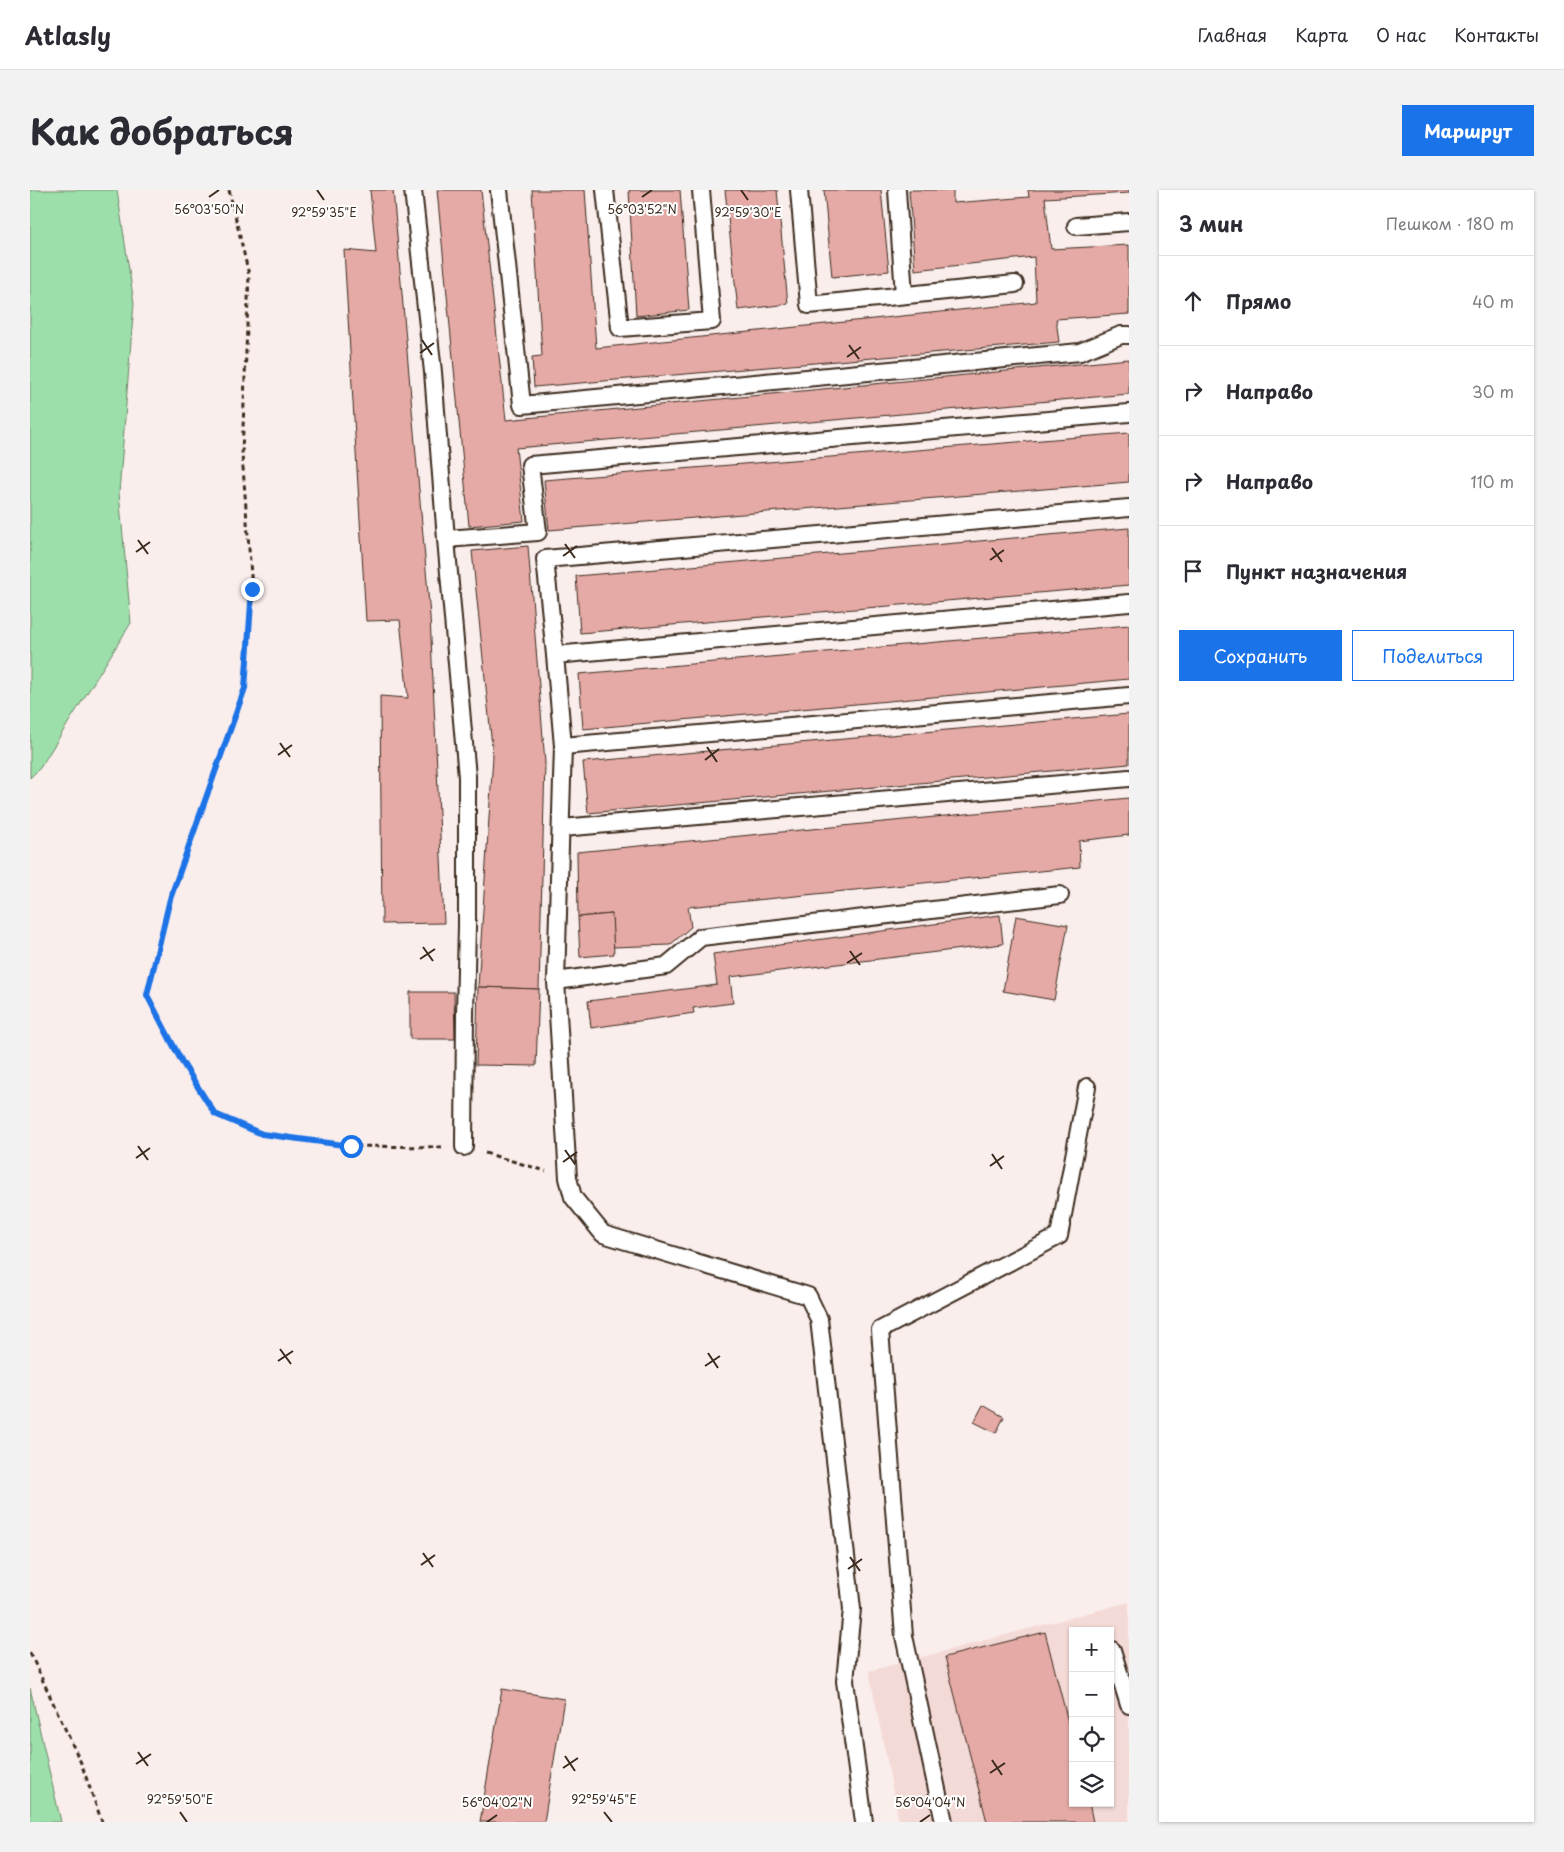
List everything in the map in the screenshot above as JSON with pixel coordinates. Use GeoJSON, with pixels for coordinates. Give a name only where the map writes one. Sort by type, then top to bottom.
{"type":"FeatureCollection","features":[{"type":"Feature","properties":{"kind":"lane"},"geometry":{"type":"LineString","coordinates":[[412,190],[434,372],[446,539],[467,777],[464,1147]]}},
{"type":"Feature","properties":{"kind":"lane"},"geometry":{"type":"LineString","coordinates":[[499,190],[522,405],[1080,352],[1129,335]]}},
{"type":"Feature","properties":{"kind":"lane"},"geometry":{"type":"LineString","coordinates":[[605,190],[620,328],[712,321],[701,190]]}},
{"type":"Feature","properties":{"kind":"lane"},"geometry":{"type":"LineString","coordinates":[[799,190],[809,305],[1015,284]]}},
{"type":"Feature","properties":{"kind":"lane"},"geometry":{"type":"LineString","coordinates":[[897,190],[904,295]]}},
{"type":"Feature","properties":{"kind":"lane"},"geometry":{"type":"LineString","coordinates":[[1076,226],[1129,222]]}},
{"type":"Feature","properties":{"kind":"lane"},"geometry":{"type":"LineString","coordinates":[[864,1822],[845,1681],[852,1609],[819,1319],[808,1296],[603,1234],[573,1197],[568,1178],[556,981],[564,746],[545,559],[538,532],[530,465],[1129,413]]}},
{"type":"Feature","properties":{"kind":"lane"},"geometry":{"type":"LineString","coordinates":[[545,559],[1129,508]]}},
{"type":"Feature","properties":{"kind":"lane"},"geometry":{"type":"LineString","coordinates":[[446,539],[538,532]]}},
{"type":"Feature","properties":{"kind":"lane"},"geometry":{"type":"LineString","coordinates":[[555,655],[1129,602]]}},
{"type":"Feature","properties":{"kind":"lane"},"geometry":{"type":"LineString","coordinates":[[564,746],[1129,696]]}},
{"type":"Feature","properties":{"kind":"lane"},"geometry":{"type":"LineString","coordinates":[[562,828],[1129,778]]}},
{"type":"Feature","properties":{"kind":"lane"},"geometry":{"type":"LineString","coordinates":[[556,981],[666,966],[701,937],[1060,895]]}},
{"type":"Feature","properties":{"kind":"lane"},"geometry":{"type":"LineString","coordinates":[[944,1822],[904,1636],[880,1330],[1059,1236],[1087,1087]]}},
{"type":"Feature","properties":{"kind":"lane"},"geometry":{"type":"LineString","coordinates":[[1114,1656],[1129,1704]]}},
{"type":"Feature","properties":{"kind":"path"},"geometry":{"type":"LineString","coordinates":[[228,190],[249,275],[242,454],[252,589],[245,688],[170,899],[147,995],[182,1062],[215,1114],[262,1134],[351,1146],[464,1147],[568,1178]]}},
{"type":"Feature","properties":{"kind":"path"},"geometry":{"type":"LineString","coordinates":[[30,1653],[81,1763],[102,1822]]}},
{"type":"Feature","properties":{"kind":"shaded area"},"geometry":{"type":"Polygon","coordinates":[[[1129,1602],[1129,1822],[899,1822],[869,1671],[1129,1602]]]}},
{"type":"Feature","properties":{"kind":"green space"},"geometry":{"type":"Polygon","coordinates":[[[30,190],[117,190],[134,303],[119,493],[131,623],[40,768],[30,778],[30,190]]]}},
{"type":"Feature","properties":{"kind":"green space"},"geometry":{"type":"Polygon","coordinates":[[[30,1688],[61,1822],[30,1822],[30,1688]]]}},
{"type":"Feature","properties":{"kind":"building"},"geometry":{"type":"Polygon","coordinates":[[[370,190],[393,190],[430,616],[444,923],[382,924],[380,696],[408,698],[400,620],[366,621],[344,250],[376,253],[370,190]]]}},
{"type":"Feature","properties":{"kind":"building"},"geometry":{"type":"Polygon","coordinates":[[[437,190],[481,190],[506,420],[1129,359],[1129,394],[516,448],[524,521],[469,526],[437,190]]]}},
{"type":"Feature","properties":{"kind":"building"},"geometry":{"type":"Polygon","coordinates":[[[532,190],[585,190],[596,348],[1036,302],[1034,257],[915,270],[909,190],[953,190],[953,203],[1029,197],[1028,190],[1129,190],[1129,193],[1045,198],[1051,249],[1129,245],[1129,314],[1056,319],[1059,342],[534,387],[532,357],[542,356],[532,190]]]}},
{"type":"Feature","properties":{"kind":"building"},"geometry":{"type":"Polygon","coordinates":[[[629,190],[680,190],[689,310],[636,316],[629,190]]]}},
{"type":"Feature","properties":{"kind":"building"},"geometry":{"type":"Polygon","coordinates":[[[725,190],[777,190],[788,304],[738,310],[725,190]]]}},
{"type":"Feature","properties":{"kind":"building"},"geometry":{"type":"Polygon","coordinates":[[[824,190],[881,190],[889,271],[832,277],[824,190]]]}},
{"type":"Feature","properties":{"kind":"building"},"geometry":{"type":"Polygon","coordinates":[[[1129,433],[1129,482],[549,530],[544,480],[1129,433]]]}},
{"type":"Feature","properties":{"kind":"building"},"geometry":{"type":"Polygon","coordinates":[[[1129,528],[1129,585],[580,633],[576,576],[1129,528]]]}},
{"type":"Feature","properties":{"kind":"building"},"geometry":{"type":"Polygon","coordinates":[[[528,546],[545,763],[539,989],[478,987],[493,756],[472,551],[528,546]]]}},
{"type":"Feature","properties":{"kind":"building"},"geometry":{"type":"Polygon","coordinates":[[[1129,625],[1129,679],[583,729],[579,674],[1129,625]]]}},
{"type":"Feature","properties":{"kind":"building"},"geometry":{"type":"Polygon","coordinates":[[[1129,714],[1129,764],[588,813],[583,762],[1129,714]]]}},
{"type":"Feature","properties":{"kind":"building"},"geometry":{"type":"Polygon","coordinates":[[[1129,798],[1129,835],[1079,841],[1080,867],[688,907],[691,927],[670,945],[613,947],[612,914],[578,917],[577,852],[1129,798]]]}},
{"type":"Feature","properties":{"kind":"building"},"geometry":{"type":"Polygon","coordinates":[[[612,914],[614,954],[580,957],[578,917],[612,914]]]}},
{"type":"Feature","properties":{"kind":"building"},"geometry":{"type":"Polygon","coordinates":[[[1000,915],[1003,944],[730,977],[733,1003],[693,1008],[694,1013],[591,1028],[588,1001],[717,985],[713,954],[1000,915]]]}},
{"type":"Feature","properties":{"kind":"building"},"geometry":{"type":"Polygon","coordinates":[[[1016,916],[1068,925],[1054,1000],[1003,991],[1016,916]]]}},
{"type":"Feature","properties":{"kind":"building"},"geometry":{"type":"Polygon","coordinates":[[[478,987],[539,989],[536,1066],[476,1065],[478,987]]]}},
{"type":"Feature","properties":{"kind":"building"},"geometry":{"type":"Polygon","coordinates":[[[410,992],[454,992],[455,1039],[410,1039],[410,992]]]}},
{"type":"Feature","properties":{"kind":"building"},"geometry":{"type":"Polygon","coordinates":[[[983,1405],[1004,1417],[996,1433],[974,1422],[983,1405]]]}},
{"type":"Feature","properties":{"kind":"building"},"geometry":{"type":"Polygon","coordinates":[[[1045,1632],[1069,1725],[1069,1807],[1090,1807],[1093,1822],[987,1822],[945,1657],[1045,1632]]]}},
{"type":"Feature","properties":{"kind":"building"},"geometry":{"type":"Polygon","coordinates":[[[502,1689],[564,1699],[544,1822],[480,1822],[502,1689]]]}},
{"type":"Feature","properties":{"kind":"route"},"geometry":{"type":"LineString","coordinates":[[252,589],[245,688],[170,899],[147,995],[182,1062],[215,1114],[262,1134],[351,1146]]}}]}
